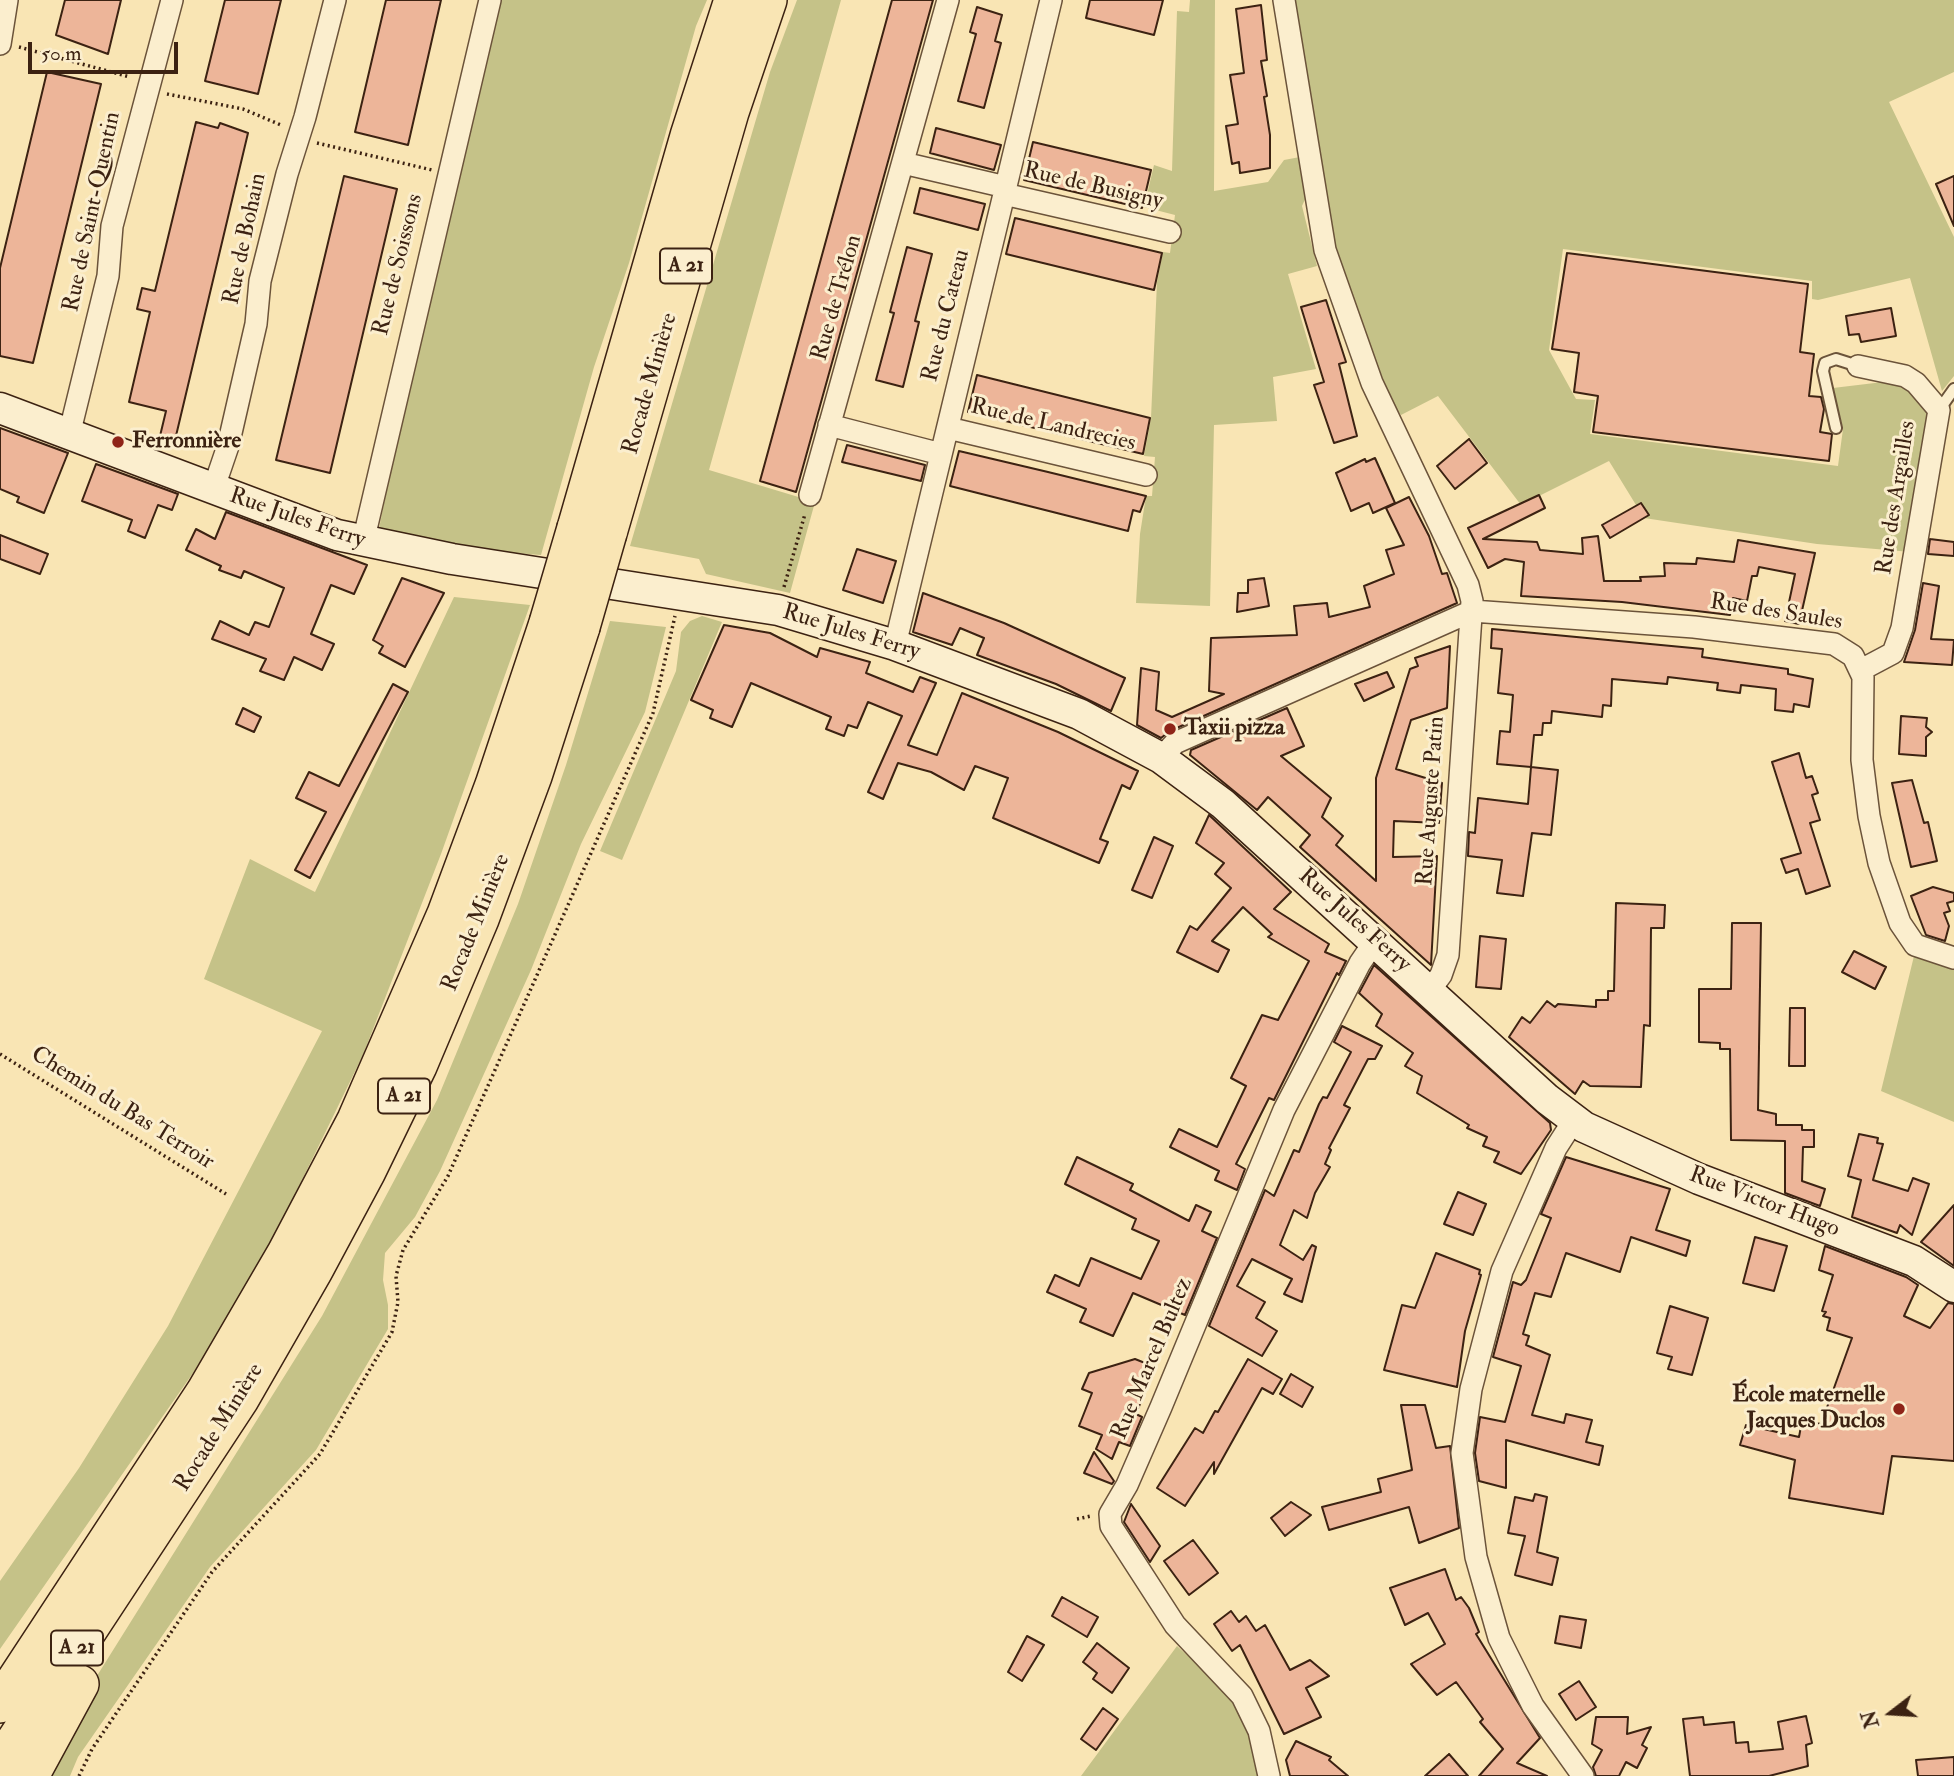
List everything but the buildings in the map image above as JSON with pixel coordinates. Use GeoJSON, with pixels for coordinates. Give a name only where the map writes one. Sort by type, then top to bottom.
{"type":"FeatureCollection","features":[{"type":"Feature","properties":{"kind":"highway","name":"Rocade Minière"},"geometry":{"type":"LineString","coordinates":[[592,531],[689,135],[733,0]]}},
{"type":"Feature","properties":{"kind":"highway","name":"Rocade Minière"},"geometry":{"type":"LineString","coordinates":[[0,1764],[240,1399],[314,1270],[403,1098],[495,880],[592,531],[768,0]]}},
{"type":"Feature","properties":{"kind":"highway","name":"Rocade Minière"},"geometry":{"type":"LineString","coordinates":[[0,1704],[138,1496],[248,1319],[356,1121],[446,914],[494,785],[564,625]]}},
{"type":"Feature","properties":{"kind":"highway"},"geometry":{"type":"LineString","coordinates":[[0,1665],[73,1572],[138,1496]]}},
{"type":"Feature","properties":{"kind":"highway"},"geometry":{"type":"LineString","coordinates":[[30,1776],[105,1639],[155,1532]]}},
{"type":"Feature","properties":{"kind":"street"},"geometry":{"type":"LineString","coordinates":[[0,43],[7,0]]}},
{"type":"Feature","properties":{"kind":"street","name":"Rue de Saint-Quentin"},"geometry":{"type":"LineString","coordinates":[[69,435],[108,276],[112,226],[172,0]]}},
{"type":"Feature","properties":{"kind":"street","name":"Rue de Bohain"},"geometry":{"type":"LineString","coordinates":[[213,490],[228,446],[256,324],[260,281],[335,0]]}},
{"type":"Feature","properties":{"kind":"street","name":"Rue de Soissons"},"geometry":{"type":"LineString","coordinates":[[363,542],[490,0]]}},
{"type":"Feature","properties":{"kind":"street","name":"Rue de Trélon"},"geometry":{"type":"LineString","coordinates":[[810,495],[948,0]]}},
{"type":"Feature","properties":{"kind":"street","name":"Rue du Cateau"},"geometry":{"type":"LineString","coordinates":[[895,645],[1051,0]]}},
{"type":"Feature","properties":{"kind":"street","name":"Rue Auguste Patin"},"geometry":{"type":"LineString","coordinates":[[1284,0],[1325,250],[1372,383],[1468,586],[1472,611],[1448,955],[1441,975],[1430,990]]}},
{"type":"Feature","properties":{"kind":"street","name":"Rue de Busigny"},"geometry":{"type":"LineString","coordinates":[[903,163],[1170,232]]}},
{"type":"Feature","properties":{"kind":"street","name":"Rue des Argailles"},"geometry":{"type":"LineString","coordinates":[[1858,366],[1905,376],[1916,383],[1939,410],[1902,628],[1893,653],[1861,670]]}},
{"type":"Feature","properties":{"kind":"street","name":"Rue Jules Ferry"},"geometry":{"type":"LineString","coordinates":[[0,408],[318,529],[363,542],[778,610],[895,645],[1054,703],[1124,736],[1161,758],[1223,804],[1574,1120]]}},
{"type":"Feature","properties":{"kind":"street"},"geometry":{"type":"LineString","coordinates":[[830,425],[941,454]]}},
{"type":"Feature","properties":{"kind":"street","name":"Rue de Landrecies"},"geometry":{"type":"LineString","coordinates":[[948,428],[1146,475]]}},
{"type":"Feature","properties":{"kind":"street"},"geometry":{"type":"LineString","coordinates":[[1161,758],[1175,743],[1472,611]]}},
{"type":"Feature","properties":{"kind":"street","name":"Rue des Saules"},"geometry":{"type":"LineString","coordinates":[[1472,611],[1694,627],[1835,644],[1848,650],[1861,670]]}},
{"type":"Feature","properties":{"kind":"street"},"geometry":{"type":"LineString","coordinates":[[1861,670],[1863,780],[1879,863],[1909,940],[1924,949],[1954,958]]}},
{"type":"Feature","properties":{"kind":"street","name":"Rue Marcel Bultez"},"geometry":{"type":"LineString","coordinates":[[1269,1776],[1259,1731],[1242,1696],[1175,1625],[1110,1520],[1208,1297],[1284,1110],[1360,962],[1375,941]]}},
{"type":"Feature","properties":{"kind":"street"},"geometry":{"type":"LineString","coordinates":[[1574,1120],[1556,1148],[1502,1271],[1471,1389],[1462,1453],[1476,1557],[1499,1637],[1533,1706],[1583,1776]]}},
{"type":"Feature","properties":{"kind":"street","name":"Rue Victor Hugo"},"geometry":{"type":"LineString","coordinates":[[1574,1120],[1604,1137],[1699,1179],[1914,1261],[1954,1287]]}},
{"type":"Feature","properties":{"kind":"lane"},"geometry":{"type":"LineString","coordinates":[[1836,428],[1823,371],[1825,363],[1836,359],[1858,366]]}},
{"type":"Feature","properties":{"kind":"lane"},"geometry":{"type":"LineString","coordinates":[[1939,410],[1954,389]]}},
{"type":"Feature","properties":{"kind":"path"},"geometry":{"type":"LineString","coordinates":[[0,43],[150,87],[243,109],[299,136],[448,173]]}},
{"type":"Feature","properties":{"kind":"path"},"geometry":{"type":"LineString","coordinates":[[778,610],[810,495]]}},
{"type":"Feature","properties":{"kind":"path"},"geometry":{"type":"LineString","coordinates":[[79,1776],[92,1749],[212,1572],[320,1454],[392,1332],[398,1302],[396,1276],[404,1250],[448,1176],[653,713],[680,593]]}},
{"type":"Feature","properties":{"kind":"path","name":"Chemin du Bas Terroir"},"geometry":{"type":"LineString","coordinates":[[0,1054],[226,1194]]}},
{"type":"Feature","properties":{"kind":"shaded area"},"geometry":{"type":"Polygon","coordinates":[[[495,0],[707,0],[696,26],[629,263],[594,367],[541,555],[462,549],[378,534],[409,375],[495,0]]]}},
{"type":"Feature","properties":{"kind":"shaded area"},"geometry":{"type":"Polygon","coordinates":[[[797,0],[841,0],[709,470],[815,502],[790,593],[706,574],[699,559],[630,546],[770,72],[797,0]]]}},
{"type":"Feature","properties":{"kind":"shaded area"},"geometry":{"type":"Polygon","coordinates":[[[1190,0],[1215,0],[1214,191],[1268,182],[1284,160],[1300,157],[1308,193],[1302,206],[1317,266],[1288,274],[1316,369],[1273,377],[1277,421],[1214,425],[1210,606],[1136,603],[1140,534],[1146,496],[1152,496],[1155,457],[1144,456],[1151,418],[1157,282],[1163,252],[1170,253],[1175,215],[1144,207],[1154,165],[1172,171],[1177,11],[1189,12],[1190,0]]]}},
{"type":"Feature","properties":{"kind":"shaded area"},"geometry":{"type":"Polygon","coordinates":[[[1290,0],[1954,0],[1954,72],[1889,102],[1954,237],[1954,376],[1942,391],[1910,278],[1818,300],[1812,299],[1812,281],[1563,249],[1549,350],[1576,399],[1595,400],[1590,434],[1838,466],[1843,429],[1833,388],[1883,382],[1908,387],[1931,414],[1911,552],[1817,544],[1644,518],[1609,461],[1521,505],[1438,396],[1401,415],[1385,395],[1336,260],[1290,0]]]}},
{"type":"Feature","properties":{"kind":"shaded area"},"geometry":{"type":"Polygon","coordinates":[[[454,597],[530,605],[441,854],[363,1055],[263,1260],[193,1373],[0,1649],[0,1581],[79,1468],[168,1326],[322,1031],[204,979],[250,859],[315,892],[454,597]]]}},
{"type":"Feature","properties":{"kind":"shaded area"},"geometry":{"type":"Polygon","coordinates":[[[702,616],[722,622],[622,860],[600,851],[676,671],[681,632],[690,621],[702,616]]]}},
{"type":"Feature","properties":{"kind":"shaded area"},"geometry":{"type":"Polygon","coordinates":[[[610,621],[666,627],[645,712],[581,844],[531,970],[440,1171],[415,1217],[385,1253],[383,1280],[388,1305],[388,1329],[316,1450],[210,1567],[78,1757],[70,1776],[45,1776],[85,1695],[322,1316],[437,1100],[518,904],[566,765],[610,621]]]}},
{"type":"Feature","properties":{"kind":"shaded area"},"geometry":{"type":"Polygon","coordinates":[[[1914,956],[1954,968],[1954,1122],[1881,1091],[1914,956]]]}},
{"type":"Feature","properties":{"kind":"shaded area"},"geometry":{"type":"Polygon","coordinates":[[[1177,1646],[1227,1692],[1247,1725],[1259,1776],[1081,1776],[1177,1646]]]}},
{"type":"Feature","properties":{"kind":"place","name":"Ferronnière"},"geometry":{"type":"Point","coordinates":[118,442]}},
{"type":"Feature","properties":{"kind":"place","name":"Taxii pizza"},"geometry":{"type":"Point","coordinates":[1170,729]}},
{"type":"Feature","properties":{"kind":"place","name":"École maternelle Jacques Duclos"},"geometry":{"type":"Point","coordinates":[1899,1409]}}]}
